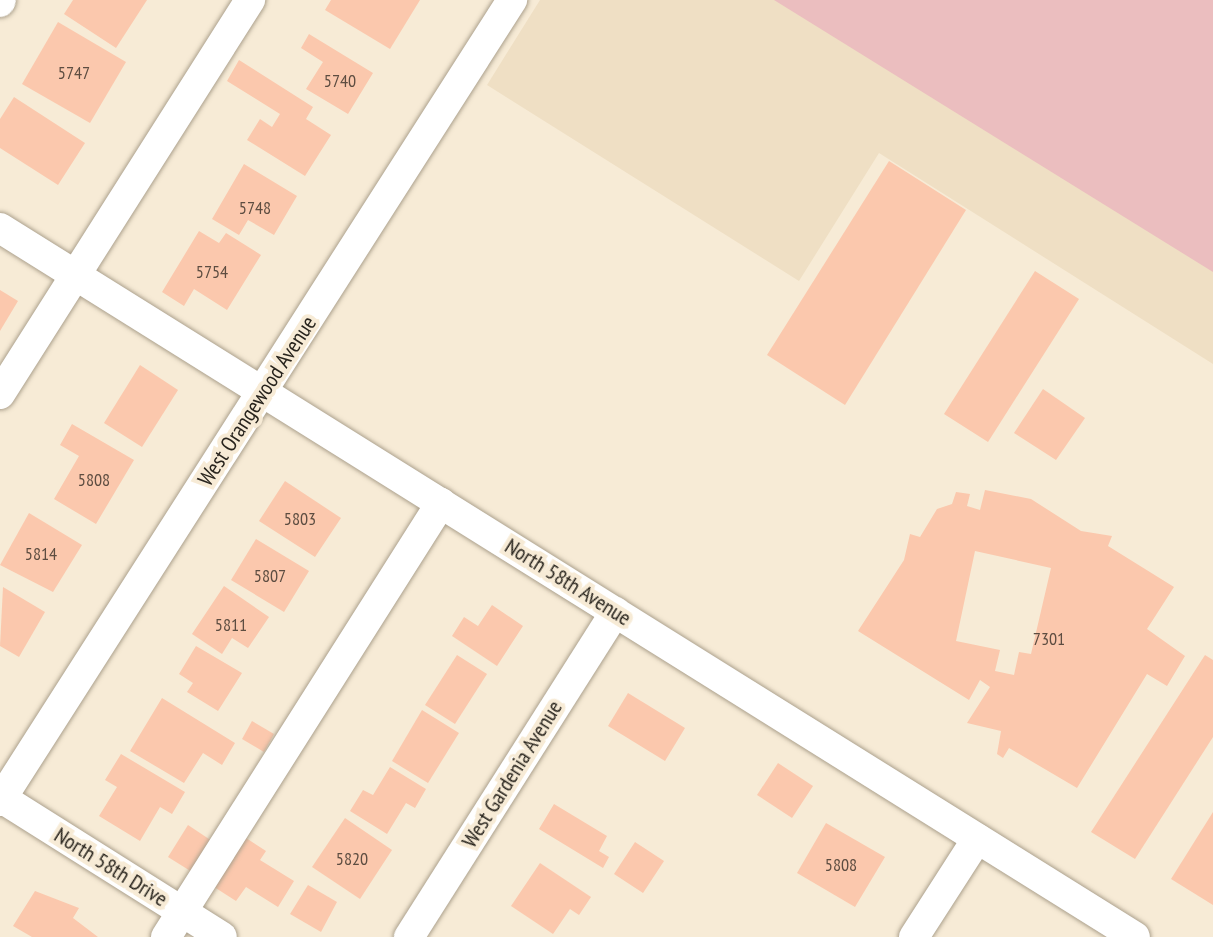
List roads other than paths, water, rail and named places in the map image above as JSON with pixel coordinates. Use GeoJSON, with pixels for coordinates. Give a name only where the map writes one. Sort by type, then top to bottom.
{"type":"FeatureCollection","features":[{"type":"Feature","properties":{"kind":"street"},"geometry":{"type":"LineString","coordinates":[[0,394],[250,0]]}},
{"type":"Feature","properties":{"kind":"street","name":"West Orangewood Avenue"},"geometry":{"type":"LineString","coordinates":[[1,799],[512,0]]}},
{"type":"Feature","properties":{"kind":"street","name":"North 58th Avenue"},"geometry":{"type":"LineString","coordinates":[[0,228],[1135,937]]}},
{"type":"Feature","properties":{"kind":"street"},"geometry":{"type":"LineString","coordinates":[[174,925],[441,503]]}},
{"type":"Feature","properties":{"kind":"street","name":"West Gardenia Avenue"},"geometry":{"type":"LineString","coordinates":[[409,937],[615,612]]}},
{"type":"Feature","properties":{"kind":"street","name":"North 58th Drive"},"geometry":{"type":"LineString","coordinates":[[1,799],[174,925],[222,937]]}},
{"type":"Feature","properties":{"kind":"street"},"geometry":{"type":"LineString","coordinates":[[914,937],[977,839]]}}]}
